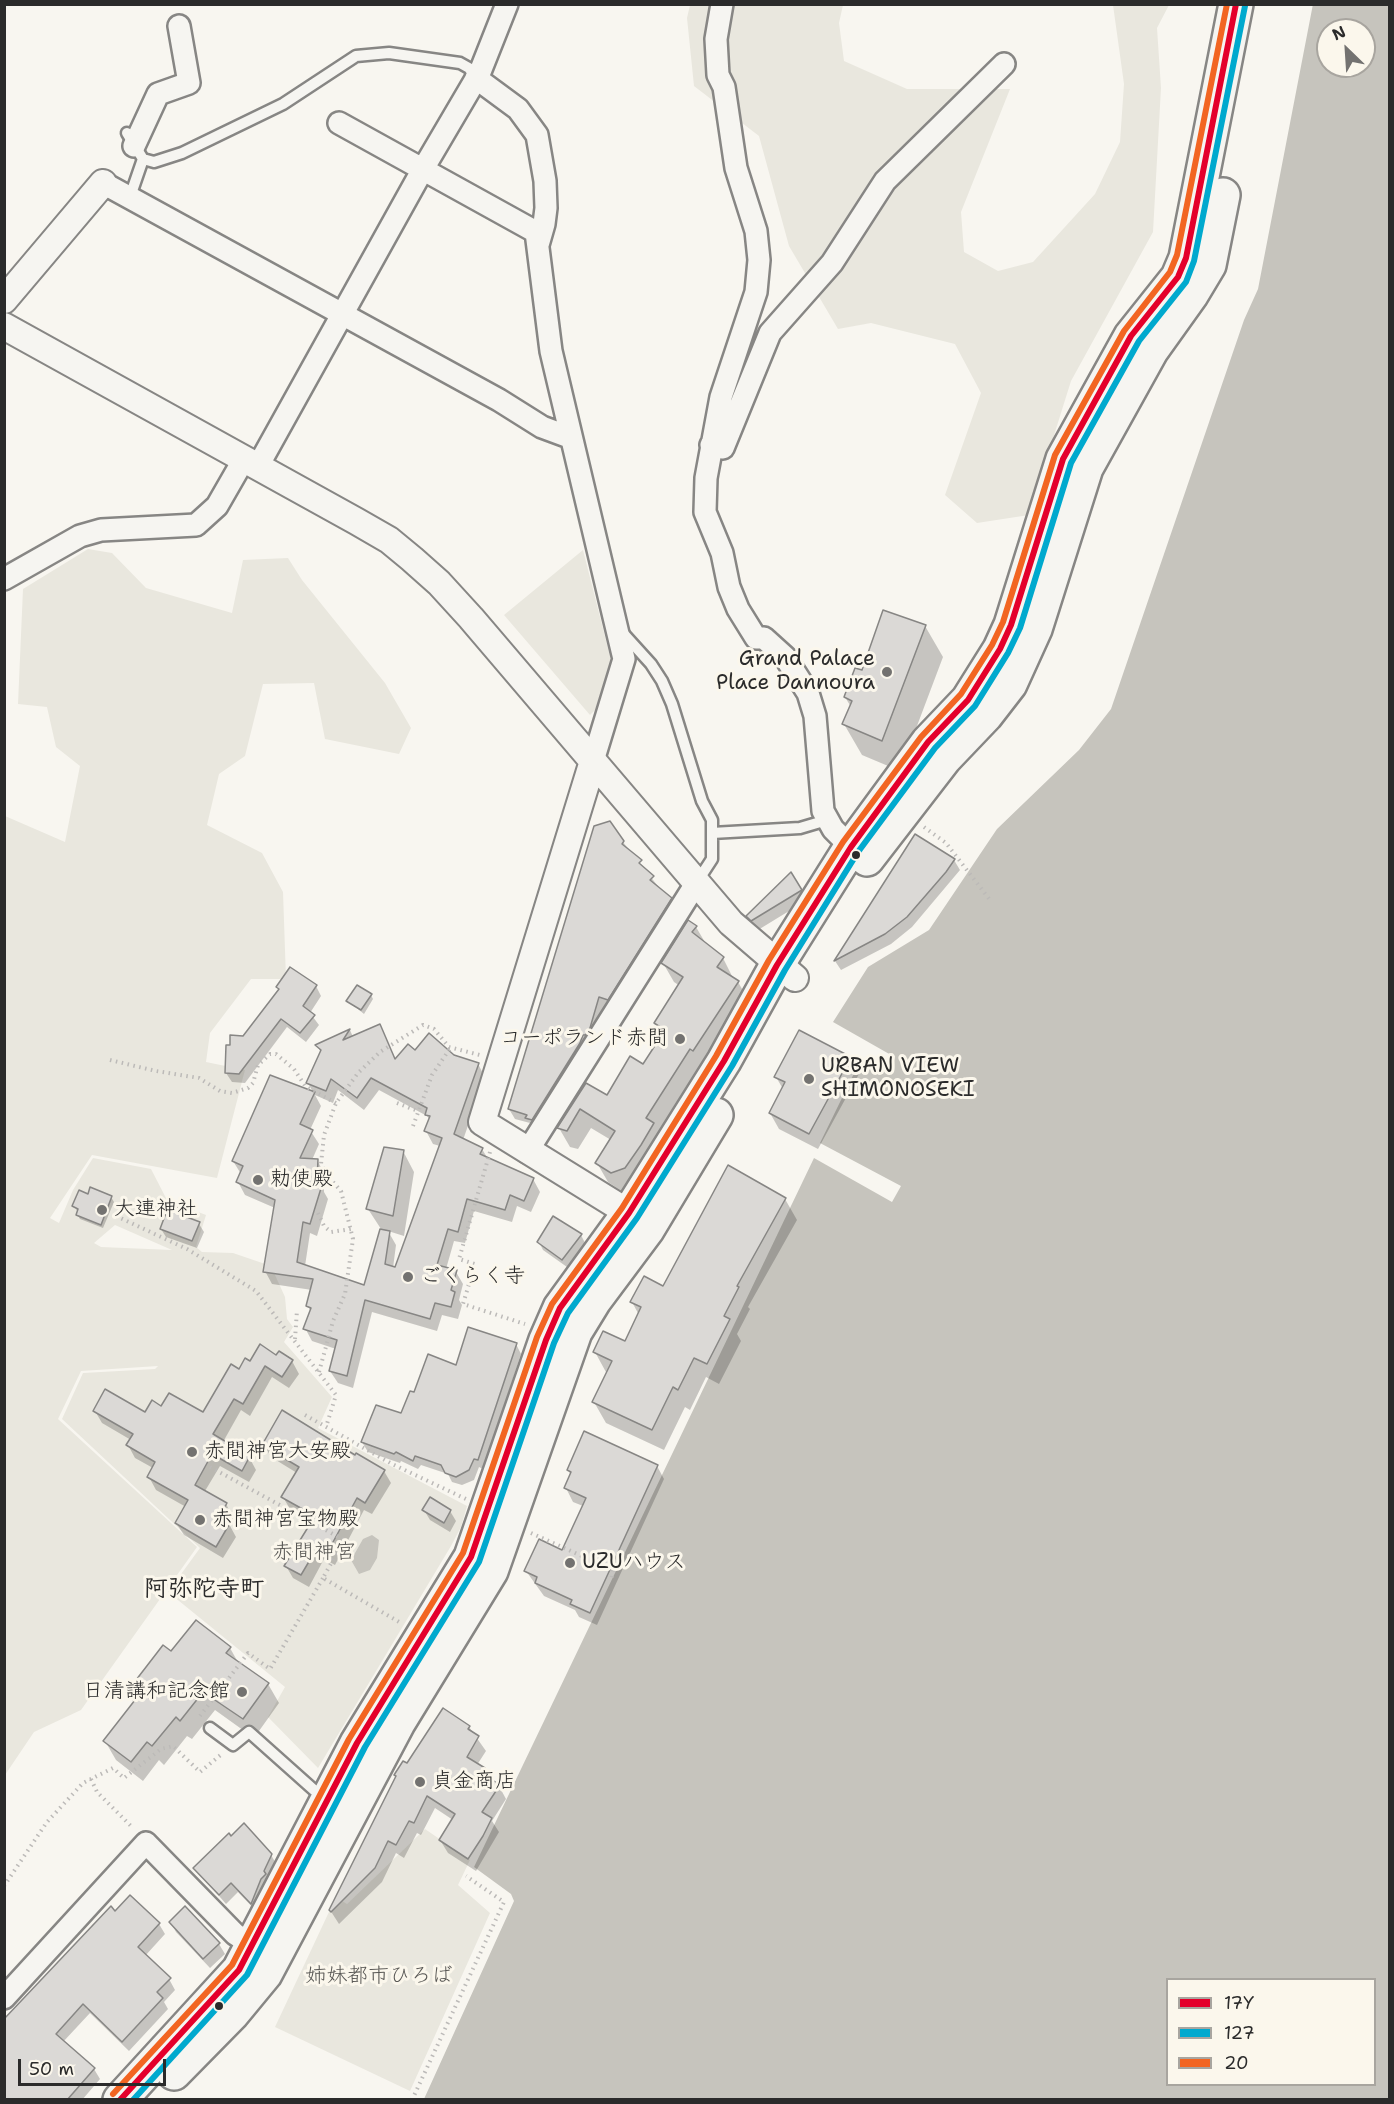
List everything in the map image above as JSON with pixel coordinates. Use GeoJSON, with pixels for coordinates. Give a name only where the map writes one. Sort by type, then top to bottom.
{"type":"FeatureCollection","features":[{"type":"Feature","properties":{"kind":"highway"},"geometry":{"type":"LineString","coordinates":[[786,972],[850,847],[928,742],[982,681],[1011,625],[1063,459],[1131,336],[1178,277],[1186,258],[1193,230],[1236,4]]}},
{"type":"Feature","properties":{"kind":"highway"},"geometry":{"type":"LineString","coordinates":[[149,2100],[232,2014],[266,1974],[398,1723],[491,1571],[575,1332],[724,1061],[866,861],[945,758],[986,715],[1010,684],[1035,628],[1086,468],[1150,351],[1209,266],[1259,4]]}},
{"type":"Feature","properties":{"kind":"highway"},"geometry":{"type":"LineString","coordinates":[[120,2100],[239,1970],[357,1743],[471,1557],[546,1340],[560,1308],[638,1221]]}},
{"type":"Feature","properties":{"kind":"street"},"geometry":{"type":"LineString","coordinates":[[4,579],[80,536],[101,530],[196,525],[217,506],[251,462],[342,314],[476,78],[507,4]]}},
{"type":"Feature","properties":{"kind":"street"},"geometry":{"type":"LineString","coordinates":[[722,4],[716,39],[718,75],[724,87],[736,168],[756,231],[759,260],[756,292],[721,398],[711,445],[705,512],[722,553],[729,587],[738,609],[756,638],[764,638],[785,657],[808,693],[815,716],[822,804],[827,820],[850,847]]}},
{"type":"Feature","properties":{"kind":"street"},"geometry":{"type":"LineString","coordinates":[[135,146],[158,94],[189,82],[179,26]]}},
{"type":"Feature","properties":{"kind":"street"},"geometry":{"type":"LineString","coordinates":[[711,445],[723,448],[770,333],[832,263],[885,181],[1004,64]]}},
{"type":"Feature","properties":{"kind":"street"},"geometry":{"type":"LineString","coordinates":[[476,78],[518,109],[537,135],[545,181],[546,208],[538,245]]}},
{"type":"Feature","properties":{"kind":"street"},"geometry":{"type":"LineString","coordinates":[[339,123],[536,232],[550,351],[624,659],[482,1122],[638,1221]]}},
{"type":"Feature","properties":{"kind":"street"},"geometry":{"type":"LineString","coordinates":[[4,300],[103,183],[499,400],[542,427],[569,436]]}},
{"type":"Feature","properties":{"kind":"street"},"geometry":{"type":"LineString","coordinates":[[4,326],[389,540],[440,583],[731,922],[786,972]]}},
{"type":"Feature","properties":{"kind":"street"},"geometry":{"type":"LineString","coordinates":[[527,1152],[697,882]]}},
{"type":"Feature","properties":{"kind":"street"},"geometry":{"type":"LineString","coordinates":[[4,1998],[146,1843],[235,1934],[252,1945]]}},
{"type":"Feature","properties":{"kind":"lane"},"geometry":{"type":"LineString","coordinates":[[135,146],[154,162],[182,153],[283,104],[356,56],[389,53],[460,63],[469,68],[476,78]]}},
{"type":"Feature","properties":{"kind":"lane"},"geometry":{"type":"LineString","coordinates":[[133,188],[135,146]]}},
{"type":"Feature","properties":{"kind":"lane"},"geometry":{"type":"LineString","coordinates":[[616,625],[651,664],[662,681],[672,704],[702,801],[711,816],[712,859],[697,882]]}},
{"type":"Feature","properties":{"kind":"lane"},"geometry":{"type":"LineString","coordinates":[[712,833],[800,828],[827,820]]}},
{"type":"Feature","properties":{"kind":"lane"},"geometry":{"type":"LineString","coordinates":[[210,1728],[233,1745],[249,1732],[314,1790]]}},
{"type":"Feature","properties":{"kind":"path"},"geometry":{"type":"LineString","coordinates":[[918,823],[946,843],[990,900]]}},
{"type":"Feature","properties":{"kind":"path"},"geometry":{"type":"LineString","coordinates":[[319,1372],[333,1321],[345,1294],[353,1239],[342,1191],[326,1174],[321,1164],[324,1135],[336,1103],[358,1073],[380,1052],[420,1027],[434,1029],[451,1047],[501,1061]]}},
{"type":"Feature","properties":{"kind":"path"},"geometry":{"type":"LineString","coordinates":[[412,1126],[432,1076],[451,1047]]}},
{"type":"Feature","properties":{"kind":"path"},"geometry":{"type":"LineString","coordinates":[[110,1060],[199,1078],[220,1091],[232,1093],[248,1088],[263,1058],[276,1054],[294,1069],[306,1087],[336,1103]]}},
{"type":"Feature","properties":{"kind":"path"},"geometry":{"type":"LineString","coordinates":[[397,1103],[418,1111]]}},
{"type":"Feature","properties":{"kind":"path"},"geometry":{"type":"LineString","coordinates":[[496,1131],[459,1259],[475,1264],[462,1304],[534,1327]]}},
{"type":"Feature","properties":{"kind":"path"},"geometry":{"type":"LineString","coordinates":[[318,1213],[324,1226],[331,1232],[351,1229]]}},
{"type":"Feature","properties":{"kind":"path"},"geometry":{"type":"LineString","coordinates":[[116,1216],[187,1249],[248,1284],[266,1302],[336,1395],[326,1427]]}},
{"type":"Feature","properties":{"kind":"path"},"geometry":{"type":"LineString","coordinates":[[295,1340],[297,1310]]}},
{"type":"Feature","properties":{"kind":"path"},"geometry":{"type":"LineString","coordinates":[[305,1415],[392,1464],[474,1502]]}},
{"type":"Feature","properties":{"kind":"path"},"geometry":{"type":"LineString","coordinates":[[210,1467],[344,1539],[270,1669],[248,1653],[197,1720],[210,1728]]}},
{"type":"Feature","properties":{"kind":"path"},"geometry":{"type":"LineString","coordinates":[[528,1532],[613,1570],[611,1581]]}},
{"type":"Feature","properties":{"kind":"path"},"geometry":{"type":"LineString","coordinates":[[323,1578],[410,1627]]}},
{"type":"Feature","properties":{"kind":"path"},"geometry":{"type":"LineString","coordinates":[[4,1886],[47,1822],[78,1787],[113,1768],[124,1778],[161,1749],[173,1746],[200,1772],[233,1745]]}},
{"type":"Feature","properties":{"kind":"path"},"geometry":{"type":"LineString","coordinates":[[91,1779],[97,1792],[146,1843]]}},
{"type":"Feature","properties":{"kind":"path"},"geometry":{"type":"LineString","coordinates":[[412,2100],[504,1902],[466,1876]]}},
{"type":"Feature","properties":{"kind":"green space"},"geometry":{"type":"Polygon","coordinates":[[[690,5],[843,5],[839,23],[844,61],[907,89],[1010,89],[961,212],[964,252],[998,271],[1033,262],[1095,194],[1120,142],[1124,84],[1113,5],[1169,5],[1157,28],[1161,88],[1153,232],[1071,381],[1029,515],[977,523],[945,495],[981,393],[955,344],[871,323],[838,329],[789,246],[759,136],[694,86],[687,18],[690,5]]]}},
{"type":"Feature","properties":{"kind":"green space","name":"赤間神宮"},"geometry":{"type":"Polygon","coordinates":[[[88,549],[112,553],[146,588],[232,613],[243,560],[288,558],[302,580],[385,683],[411,728],[399,754],[325,739],[314,683],[263,684],[245,756],[219,774],[207,825],[262,853],[283,892],[286,979],[251,979],[210,1033],[206,1062],[245,1070],[217,1178],[92,1155],[50,1218],[59,1223],[73,1190],[93,1158],[151,1169],[167,1200],[206,1215],[196,1247],[202,1252],[233,1253],[271,1266],[285,1297],[287,1319],[293,1327],[284,1342],[332,1397],[318,1428],[467,1506],[461,1527],[451,1546],[318,1768],[268,1717],[285,1687],[168,1592],[200,1548],[62,1419],[83,1373],[155,1369],[158,1366],[81,1371],[58,1419],[197,1547],[81,1710],[34,1732],[5,1775],[5,816],[65,842],[80,766],[56,747],[47,707],[18,704],[23,589],[88,549]],[[115,1225],[94,1243],[101,1247],[172,1250],[115,1225]]]}},
{"type":"Feature","properties":{"kind":"green space"},"geometry":{"type":"Polygon","coordinates":[[[583,550],[611,660],[595,710],[590,715],[504,615],[583,550]]]}},
{"type":"Feature","properties":{"kind":"green space","name":"姉妹都市ひろば"},"geometry":{"type":"Polygon","coordinates":[[[425,1829],[470,1860],[458,1885],[490,1913],[410,2091],[275,2027],[336,1897],[347,1904],[425,1829]]]}},
{"type":"Feature","properties":{"kind":"shaded area"},"geometry":{"type":"Polygon","coordinates":[[[1313,4],[1390,5],[1389,2099],[424,2099],[514,1901],[511,1894],[474,1867],[814,1158],[892,1202],[901,1186],[820,1143],[861,1059],[882,1071],[891,1055],[833,1022],[868,967],[929,930],[997,829],[1079,750],[1111,709],[1244,320],[1258,289],[1313,4]]]}},
{"type":"Feature","properties":{"kind":"shaded area"},"geometry":{"type":"Polygon","coordinates":[[[372,1535],[379,1540],[377,1558],[370,1570],[359,1574],[351,1560],[363,1539],[372,1535]]]}},
{"type":"Feature","properties":{"kind":"building"},"geometry":{"type":"Polygon","coordinates":[[[883,610],[926,625],[882,741],[842,724],[852,701],[844,697],[855,668],[862,670],[883,610]]]}},
{"type":"Feature","properties":{"kind":"building"},"geometry":{"type":"Polygon","coordinates":[[[610,821],[624,841],[622,844],[642,860],[639,863],[654,876],[650,880],[672,898],[608,1000],[599,997],[590,1028],[583,1035],[532,1120],[525,1118],[527,1115],[508,1109],[594,826],[610,821]]]}},
{"type":"Feature","properties":{"kind":"building"},"geometry":{"type":"Polygon","coordinates":[[[915,834],[955,859],[907,917],[885,934],[834,961],[915,834]]]}},
{"type":"Feature","properties":{"kind":"building"},"geometry":{"type":"Polygon","coordinates":[[[791,872],[802,890],[751,921],[746,916],[791,872]]]}},
{"type":"Feature","properties":{"kind":"building"},"geometry":{"type":"Polygon","coordinates":[[[688,920],[697,926],[692,932],[724,957],[717,967],[739,981],[693,1051],[690,1049],[646,1118],[654,1123],[641,1145],[625,1168],[611,1173],[595,1163],[615,1131],[580,1109],[567,1131],[557,1128],[586,1083],[607,1095],[630,1056],[643,1064],[665,1030],[654,1023],[683,977],[661,963],[688,920]]]}},
{"type":"Feature","properties":{"kind":"building"},"geometry":{"type":"Polygon","coordinates":[[[290,967],[317,985],[303,1006],[315,1015],[300,1033],[281,1019],[239,1074],[225,1073],[226,1045],[230,1045],[230,1035],[243,1036],[279,989],[276,987],[290,967]]]}},
{"type":"Feature","properties":{"kind":"building"},"geometry":{"type":"Polygon","coordinates":[[[357,985],[372,994],[361,1010],[346,1001],[357,985]]]}},
{"type":"Feature","properties":{"kind":"building"},"geometry":{"type":"Polygon","coordinates":[[[380,1024],[395,1059],[408,1044],[415,1050],[429,1033],[454,1055],[479,1063],[454,1134],[483,1148],[480,1154],[534,1178],[524,1201],[510,1195],[505,1210],[467,1199],[458,1232],[448,1229],[437,1265],[457,1270],[451,1290],[455,1292],[451,1307],[435,1303],[430,1319],[365,1300],[347,1376],[329,1371],[337,1340],[303,1329],[311,1308],[306,1306],[313,1279],[263,1272],[275,1200],[236,1182],[243,1166],[232,1161],[270,1075],[315,1092],[300,1124],[313,1130],[300,1158],[318,1159],[317,1184],[322,1185],[310,1224],[303,1222],[297,1262],[364,1285],[380,1229],[390,1231],[385,1264],[395,1267],[442,1138],[424,1131],[430,1116],[425,1115],[427,1108],[371,1078],[357,1098],[331,1079],[326,1091],[306,1083],[321,1050],[315,1045],[350,1029],[343,1040],[380,1024]]]}},
{"type":"Feature","properties":{"kind":"building","name":"URBAN VIEW SHIMONOSEKI"},"geometry":{"type":"Polygon","coordinates":[[[799,1030],[851,1057],[809,1134],[769,1113],[785,1082],[774,1077],[799,1030]]]}},
{"type":"Feature","properties":{"kind":"building"},"geometry":{"type":"Polygon","coordinates":[[[384,1147],[404,1150],[393,1216],[366,1209],[384,1147]]]}},
{"type":"Feature","properties":{"kind":"building"},"geometry":{"type":"Polygon","coordinates":[[[728,1165],[786,1198],[737,1286],[739,1287],[724,1316],[730,1319],[707,1364],[694,1358],[678,1390],[673,1387],[652,1430],[592,1402],[612,1361],[593,1352],[603,1331],[625,1341],[641,1307],[630,1302],[644,1276],[663,1286],[728,1165]]]}},
{"type":"Feature","properties":{"kind":"building"},"geometry":{"type":"Polygon","coordinates":[[[90,1187],[112,1196],[101,1225],[76,1215],[78,1209],[72,1206],[79,1190],[88,1194],[90,1187]]]}},
{"type":"Feature","properties":{"kind":"building"},"geometry":{"type":"Polygon","coordinates":[[[169,1205],[186,1211],[184,1216],[200,1222],[192,1241],[160,1229],[169,1205]]]}},
{"type":"Feature","properties":{"kind":"building"},"geometry":{"type":"Polygon","coordinates":[[[553,1216],[582,1234],[562,1260],[537,1242],[553,1216]]]}},
{"type":"Feature","properties":{"kind":"building"},"geometry":{"type":"Polygon","coordinates":[[[468,1327],[517,1343],[478,1460],[474,1459],[469,1470],[456,1477],[445,1473],[441,1465],[415,1456],[413,1461],[396,1452],[394,1454],[361,1442],[376,1405],[401,1413],[410,1391],[414,1392],[428,1354],[456,1365],[468,1327]]]}},
{"type":"Feature","properties":{"kind":"building"},"geometry":{"type":"Polygon","coordinates":[[[260,1344],[276,1355],[279,1351],[293,1360],[282,1377],[265,1366],[243,1404],[234,1399],[213,1434],[250,1456],[242,1471],[212,1454],[195,1485],[227,1503],[219,1517],[230,1523],[216,1547],[175,1523],[188,1500],[147,1477],[155,1462],[126,1445],[133,1434],[93,1411],[105,1389],[145,1412],[152,1400],[161,1406],[169,1393],[203,1412],[231,1364],[239,1369],[245,1358],[250,1361],[260,1344]]]}},
{"type":"Feature","properties":{"kind":"building"},"geometry":{"type":"Polygon","coordinates":[[[282,1410],[355,1455],[356,1453],[385,1470],[365,1503],[357,1498],[327,1553],[317,1548],[301,1575],[284,1566],[315,1516],[281,1497],[299,1467],[262,1445],[282,1410]]]}},
{"type":"Feature","properties":{"kind":"building"},"geometry":{"type":"Polygon","coordinates":[[[584,1431],[658,1465],[590,1613],[570,1604],[572,1600],[535,1583],[537,1577],[524,1571],[539,1539],[562,1550],[586,1498],[564,1488],[571,1472],[567,1470],[584,1431]]]}},
{"type":"Feature","properties":{"kind":"building"},"geometry":{"type":"Polygon","coordinates":[[[430,1497],[451,1510],[444,1523],[422,1510],[430,1497]]]}},
{"type":"Feature","properties":{"kind":"building"},"geometry":{"type":"Polygon","coordinates":[[[196,1620],[231,1647],[226,1653],[269,1683],[243,1719],[203,1692],[180,1721],[176,1717],[152,1746],[147,1742],[131,1762],[103,1741],[135,1700],[126,1693],[163,1645],[171,1651],[196,1620]]]}},
{"type":"Feature","properties":{"kind":"building"},"geometry":{"type":"Polygon","coordinates":[[[443,1708],[470,1726],[468,1729],[479,1736],[467,1757],[485,1768],[482,1773],[500,1785],[482,1812],[492,1818],[483,1836],[468,1859],[439,1840],[455,1814],[427,1796],[414,1823],[409,1821],[396,1845],[388,1841],[375,1868],[331,1912],[329,1910],[396,1776],[394,1775],[403,1761],[407,1763],[443,1708]]]}},
{"type":"Feature","properties":{"kind":"building"},"geometry":{"type":"Polygon","coordinates":[[[244,1823],[272,1854],[264,1871],[266,1874],[261,1879],[251,1904],[231,1883],[219,1895],[193,1868],[229,1833],[231,1836],[244,1823]]]}},
{"type":"Feature","properties":{"kind":"building"},"geometry":{"type":"Polygon","coordinates":[[[130,1895],[160,1923],[138,1947],[171,1978],[157,1992],[163,1998],[122,2042],[83,2004],[56,2034],[95,2068],[67,2100],[4,2100],[4,2019],[111,1906],[115,1911],[130,1895]]]}},
{"type":"Feature","properties":{"kind":"building"},"geometry":{"type":"Polygon","coordinates":[[[185,1906],[220,1943],[203,1959],[169,1922],[185,1906]]]}},
{"type":"Feature","properties":{"kind":"transit line","name":"20"},"geometry":{"type":"LineString","coordinates":[[113,2094],[232,1965],[349,1739],[463,1553],[537,1337],[552,1304],[622,1208],[716,1056],[769,960],[843,842],[921,737],[961,694],[992,645],[1003,622],[1055,455],[1124,331],[1170,272],[1177,255],[1227,4]]}},
{"type":"Feature","properties":{"kind":"transit line","name":"17Y"},"geometry":{"type":"LineString","coordinates":[[120,2100],[239,1970],[357,1743],[471,1557],[546,1340],[560,1308],[629,1213],[724,1061],[777,965],[851,847],[928,742],[968,700],[1000,649],[1011,625],[1063,459],[1131,336],[1178,277],[1186,258],[1236,4]]}},
{"type":"Feature","properties":{"kind":"transit line","name":"127"},"geometry":{"type":"LineString","coordinates":[[133,2100],[247,1975],[365,1747],[479,1562],[554,1343],[568,1313],[637,1218],[732,1066],[785,970],[858,852],[935,748],[975,706],[1008,653],[1020,628],[1071,463],[1139,341],[1186,282],[1194,261],[1245,6]]}},
{"type":"Feature","properties":{"kind":"place","name":"Grand Palace Place Dannoura"},"geometry":{"type":"Point","coordinates":[887,672]}},
{"type":"Feature","properties":{"kind":"place","name":"コーポランド赤間"},"geometry":{"type":"Point","coordinates":[680,1039]}},
{"type":"Feature","properties":{"kind":"place","name":"URBAN VIEW SHIMONOSEKI"},"geometry":{"type":"Point","coordinates":[809,1079]}},
{"type":"Feature","properties":{"kind":"place","name":"勅使殿"},"geometry":{"type":"Point","coordinates":[258,1180]}},
{"type":"Feature","properties":{"kind":"place","name":"大連神社"},"geometry":{"type":"Point","coordinates":[102,1210]}},
{"type":"Feature","properties":{"kind":"place","name":"ごくらく寺"},"geometry":{"type":"Point","coordinates":[408,1277]}},
{"type":"Feature","properties":{"kind":"place","name":"赤間神宮大安殿"},"geometry":{"type":"Point","coordinates":[192,1452]}},
{"type":"Feature","properties":{"kind":"place","name":"赤間神宮宝物殿"},"geometry":{"type":"Point","coordinates":[200,1520]}},
{"type":"Feature","properties":{"kind":"place","name":"UZUハウス"},"geometry":{"type":"Point","coordinates":[570,1563]}},
{"type":"Feature","properties":{"kind":"place","name":"日清講和記念館"},"geometry":{"type":"Point","coordinates":[242,1692]}},
{"type":"Feature","properties":{"kind":"place","name":"貞金商店"},"geometry":{"type":"Point","coordinates":[420,1782]}},
{"type":"Feature","properties":{"kind":"district","name":"阿弥陀寺町"},"geometry":{"type":"Point","coordinates":[204,1590]}}]}
